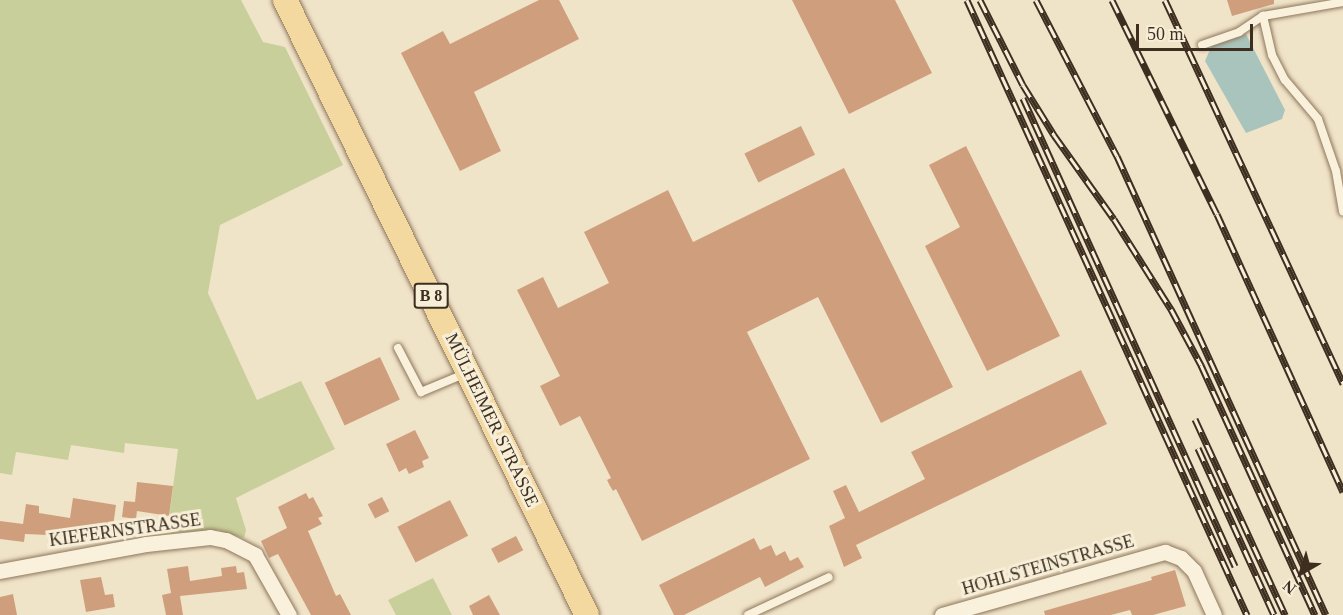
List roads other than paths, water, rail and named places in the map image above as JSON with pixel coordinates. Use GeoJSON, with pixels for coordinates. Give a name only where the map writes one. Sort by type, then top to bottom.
{"type":"FeatureCollection","features":[{"type":"Feature","properties":{"kind":"main road","name":"MÜLHEIMER STRASSE"},"geometry":{"type":"LineString","coordinates":[[285,0],[587,615]]}},
{"type":"Feature","properties":{"kind":"street","name":"KIEFERNSTRASSE"},"geometry":{"type":"LineString","coordinates":[[0,571],[146,544],[210,537],[226,540],[255,555],[289,615]]}},
{"type":"Feature","properties":{"kind":"street","name":"HOHLSTEINSTRASSE"},"geometry":{"type":"LineString","coordinates":[[942,615],[1165,552],[1181,558],[1194,571],[1214,615]]}},
{"type":"Feature","properties":{"kind":"lane"},"geometry":{"type":"LineString","coordinates":[[1202,45],[1239,32],[1263,16],[1343,2]]}},
{"type":"Feature","properties":{"kind":"lane"},"geometry":{"type":"LineString","coordinates":[[1263,16],[1272,55],[1285,80],[1318,119],[1336,171],[1343,211]]}},
{"type":"Feature","properties":{"kind":"lane"},"geometry":{"type":"LineString","coordinates":[[398,348],[421,392],[468,372]]}},
{"type":"Feature","properties":{"kind":"lane"},"geometry":{"type":"LineString","coordinates":[[748,615],[829,577]]}},
{"type":"Feature","properties":{"kind":"water"},"geometry":{"type":"Polygon","coordinates":[[[1246,34],[1285,110],[1282,119],[1246,133],[1205,61],[1212,45],[1246,34]]]}},
{"type":"Feature","properties":{"kind":"railway"},"geometry":{"type":"LineString","coordinates":[[967,0],[1247,615]]}},
{"type":"Feature","properties":{"kind":"railway"},"geometry":{"type":"LineString","coordinates":[[980,0],[1023,85],[1054,135],[1114,219],[1171,309],[1201,365],[1315,615]]}},
{"type":"Feature","properties":{"kind":"railway"},"geometry":{"type":"LineString","coordinates":[[1036,0],[1117,156],[1326,615]]}},
{"type":"Feature","properties":{"kind":"railway"},"geometry":{"type":"LineString","coordinates":[[1112,0],[1217,214],[1343,492]]}},
{"type":"Feature","properties":{"kind":"railway"},"geometry":{"type":"LineString","coordinates":[[1165,0],[1343,384]]}},
{"type":"Feature","properties":{"kind":"railway"},"geometry":{"type":"LineString","coordinates":[[1023,98],[1235,566]]}},
{"type":"Feature","properties":{"kind":"railway"},"geometry":{"type":"LineString","coordinates":[[1195,419],[1285,615]]}},
{"type":"Feature","properties":{"kind":"railway"},"geometry":{"type":"LineString","coordinates":[[1198,448],[1274,615]]}}]}
